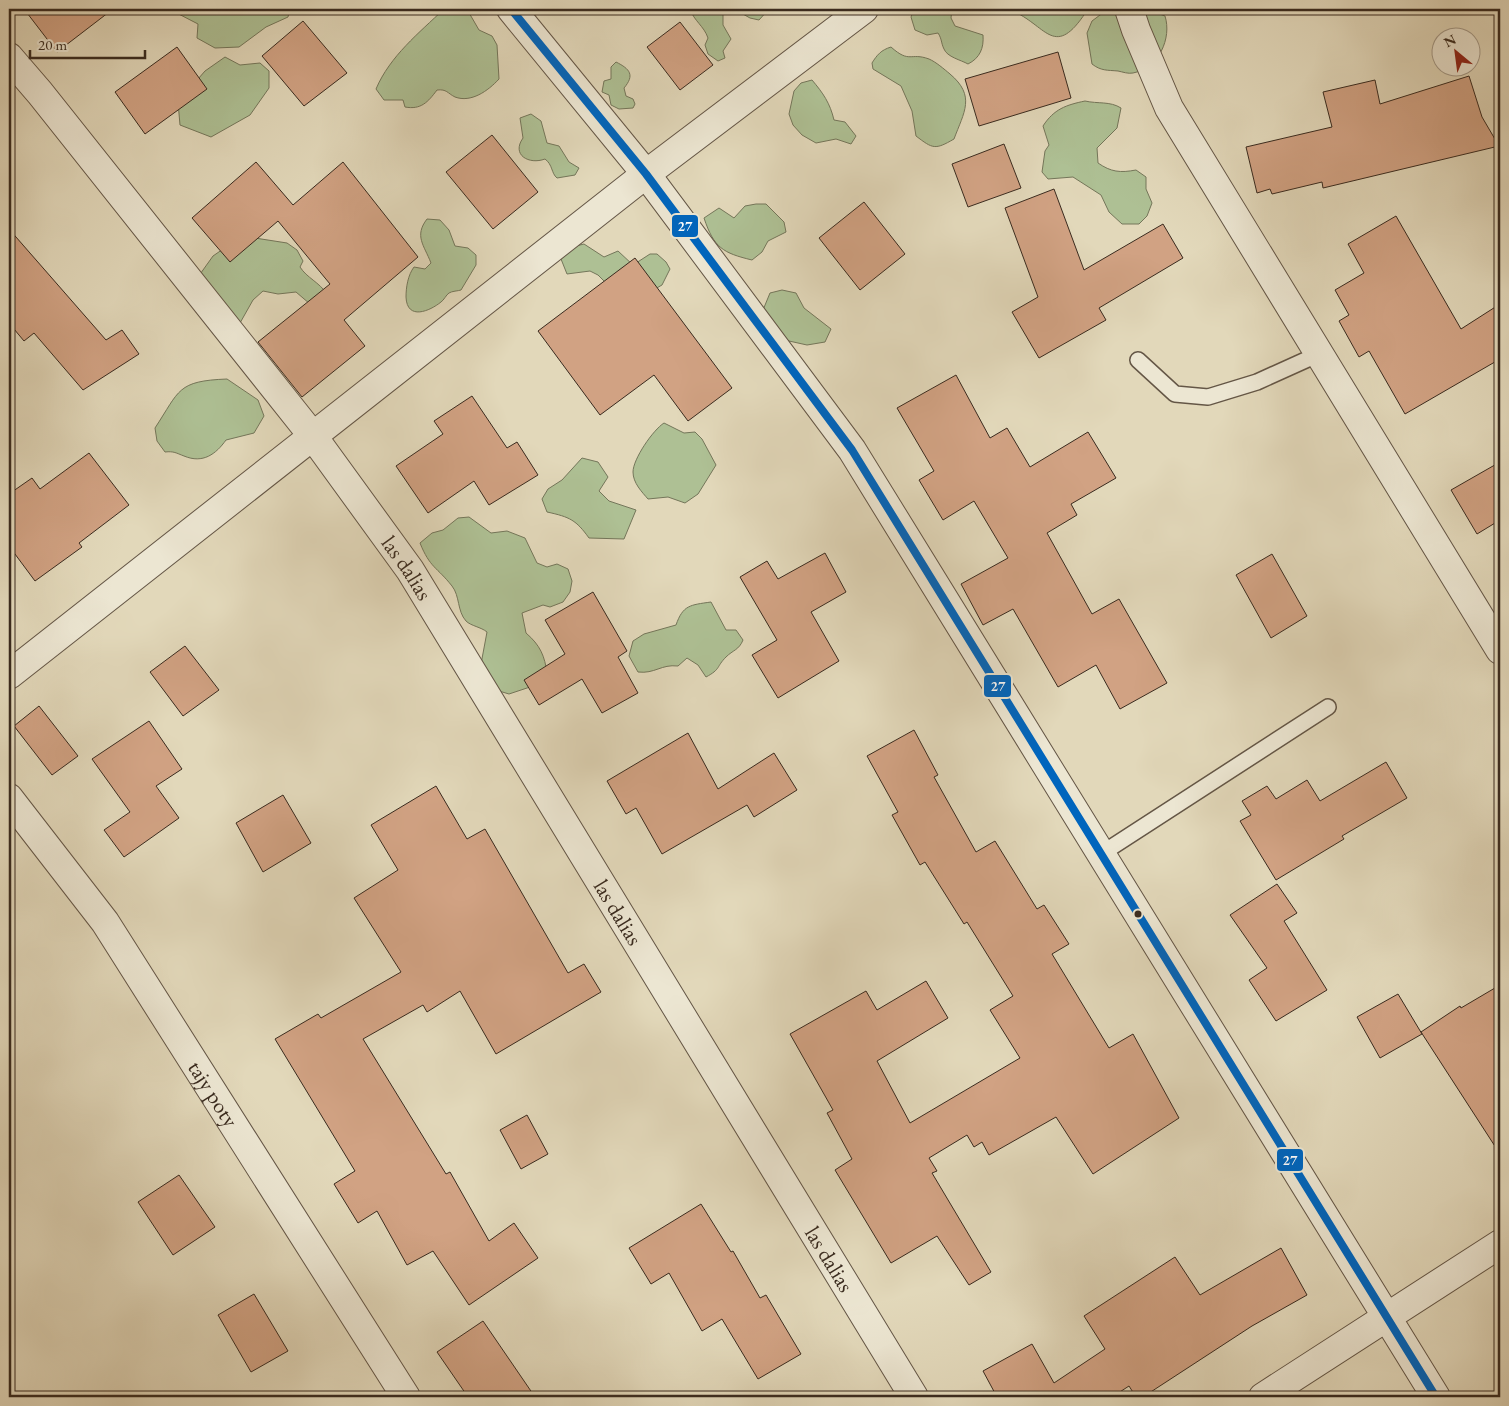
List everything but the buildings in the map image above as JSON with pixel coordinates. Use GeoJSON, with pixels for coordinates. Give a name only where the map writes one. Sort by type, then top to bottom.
{"type":"FeatureCollection","features":[{"type":"Feature","properties":{"kind":"street"},"geometry":{"type":"LineString","coordinates":[[511,9],[646,174],[852,450],[1388,1316],[1436,1397]]}},
{"type":"Feature","properties":{"kind":"street"},"geometry":{"type":"LineString","coordinates":[[9,675],[646,174],[864,9]]}},
{"type":"Feature","properties":{"kind":"street"},"geometry":{"type":"LineString","coordinates":[[1129,9],[1169,108],[1500,650]]}},
{"type":"Feature","properties":{"kind":"street","name":"las dalias"},"geometry":{"type":"LineString","coordinates":[[9,57],[40,93],[312,435],[410,570],[914,1397]]}},
{"type":"Feature","properties":{"kind":"street","name":"tajy poty"},"geometry":{"type":"LineString","coordinates":[[9,798],[106,922],[406,1397]]}},
{"type":"Feature","properties":{"kind":"street"},"geometry":{"type":"LineString","coordinates":[[1263,1397],[1500,1244]]}},
{"type":"Feature","properties":{"kind":"lane"},"geometry":{"type":"LineString","coordinates":[[1138,360],[1176,394],[1208,397],[1257,382],[1319,354]]}},
{"type":"Feature","properties":{"kind":"lane"},"geometry":{"type":"LineString","coordinates":[[1101,854],[1328,707]]}},
{"type":"Feature","properties":{"kind":"green space"},"geometry":{"type":"Polygon","coordinates":[[[169,9],[290,9],[288,17],[266,27],[239,47],[215,48],[197,38],[198,24],[169,9]]]}},
{"type":"Feature","properties":{"kind":"green space"},"geometry":{"type":"Polygon","coordinates":[[[444,9],[468,11],[479,30],[492,36],[497,45],[499,79],[490,88],[473,97],[455,97],[445,91],[437,90],[424,104],[411,108],[405,107],[403,100],[384,100],[376,89],[389,66],[406,46],[444,9]]]}},
{"type":"Feature","properties":{"kind":"green space"},"geometry":{"type":"Polygon","coordinates":[[[690,9],[723,9],[723,25],[731,39],[723,51],[725,58],[718,61],[708,54],[705,45],[708,38],[690,9]]]}},
{"type":"Feature","properties":{"kind":"green space"},"geometry":{"type":"Polygon","coordinates":[[[734,9],[769,9],[759,20],[750,18],[734,9]]]}},
{"type":"Feature","properties":{"kind":"green space"},"geometry":{"type":"Polygon","coordinates":[[[914,9],[952,9],[951,18],[955,26],[983,35],[983,44],[978,56],[968,64],[946,52],[938,33],[927,35],[915,30],[911,17],[914,9]]]}},
{"type":"Feature","properties":{"kind":"green space"},"geometry":{"type":"Polygon","coordinates":[[[1001,9],[1085,9],[1086,12],[1075,26],[1066,34],[1058,37],[1043,31],[1015,12],[1001,9]]]}},
{"type":"Feature","properties":{"kind":"green space"},"geometry":{"type":"Polygon","coordinates":[[[1108,9],[1147,9],[1165,16],[1167,33],[1165,42],[1156,59],[1150,65],[1142,70],[1129,73],[1101,69],[1092,64],[1087,33],[1092,21],[1108,9]]]}},
{"type":"Feature","properties":{"kind":"green space"},"geometry":{"type":"Polygon","coordinates":[[[891,47],[902,55],[932,60],[958,82],[963,90],[966,105],[954,139],[942,145],[930,146],[916,136],[912,111],[901,86],[873,69],[872,63],[878,55],[891,47]]]}},
{"type":"Feature","properties":{"kind":"green space"},"geometry":{"type":"Polygon","coordinates":[[[225,57],[240,65],[260,63],[269,71],[269,88],[250,115],[211,137],[180,125],[178,102],[205,71],[225,57]]]}},
{"type":"Feature","properties":{"kind":"green space"},"geometry":{"type":"Polygon","coordinates":[[[616,62],[628,70],[630,76],[624,88],[626,96],[633,99],[635,104],[633,108],[619,109],[611,105],[609,95],[602,92],[604,81],[611,79],[611,67],[616,62]]]}},
{"type":"Feature","properties":{"kind":"green space"},"geometry":{"type":"Polygon","coordinates":[[[812,80],[826,99],[834,120],[845,122],[856,136],[851,144],[836,139],[816,143],[802,135],[793,125],[789,114],[794,91],[801,83],[812,80]]]}},
{"type":"Feature","properties":{"kind":"green space"},"geometry":{"type":"Polygon","coordinates":[[[1085,101],[1121,108],[1117,128],[1097,148],[1098,163],[1116,171],[1136,170],[1146,177],[1146,189],[1152,203],[1147,216],[1139,224],[1122,224],[1109,212],[1101,195],[1073,177],[1048,179],[1042,172],[1045,151],[1049,145],[1043,126],[1052,115],[1061,109],[1085,101]]]}},
{"type":"Feature","properties":{"kind":"green space"},"geometry":{"type":"Polygon","coordinates":[[[531,114],[541,121],[547,143],[559,146],[569,162],[579,168],[575,175],[557,178],[545,159],[533,161],[520,154],[519,149],[523,138],[520,118],[531,114]]]}},
{"type":"Feature","properties":{"kind":"green space"},"geometry":{"type":"Polygon","coordinates":[[[766,204],[784,222],[786,232],[768,241],[762,252],[752,260],[734,255],[721,248],[712,236],[704,218],[719,208],[734,218],[745,206],[766,204]]]}},
{"type":"Feature","properties":{"kind":"green space"},"geometry":{"type":"Polygon","coordinates":[[[427,219],[440,220],[449,230],[455,246],[468,248],[476,255],[476,265],[461,290],[449,293],[442,301],[425,311],[415,312],[407,304],[406,289],[414,267],[425,269],[431,263],[423,246],[421,236],[423,225],[427,219]]]}},
{"type":"Feature","properties":{"kind":"green space"},"geometry":{"type":"Polygon","coordinates":[[[242,236],[287,243],[297,250],[303,261],[300,267],[303,271],[327,294],[310,304],[296,292],[278,294],[263,291],[253,300],[240,323],[198,277],[213,256],[242,236]]]}},
{"type":"Feature","properties":{"kind":"green space"},"geometry":{"type":"Polygon","coordinates":[[[584,244],[604,257],[618,251],[633,265],[650,254],[657,254],[666,262],[670,269],[662,285],[648,293],[610,287],[598,275],[590,271],[567,274],[561,259],[572,247],[584,244]]]}},
{"type":"Feature","properties":{"kind":"green space"},"geometry":{"type":"Polygon","coordinates":[[[782,290],[796,293],[804,308],[831,329],[825,342],[807,345],[771,337],[763,310],[770,293],[782,290]]]}},
{"type":"Feature","properties":{"kind":"green space"},"geometry":{"type":"Polygon","coordinates":[[[227,379],[258,400],[264,416],[254,433],[226,440],[218,450],[203,458],[197,459],[175,452],[165,452],[157,441],[155,428],[176,396],[189,385],[198,382],[227,379]]]}},
{"type":"Feature","properties":{"kind":"green space"},"geometry":{"type":"Polygon","coordinates":[[[664,423],[684,433],[695,432],[702,439],[716,465],[698,494],[685,503],[668,497],[648,499],[634,480],[633,472],[636,460],[644,445],[664,423]]]}},
{"type":"Feature","properties":{"kind":"green space"},"geometry":{"type":"Polygon","coordinates":[[[582,458],[598,462],[608,477],[599,491],[609,501],[636,510],[624,539],[589,538],[572,520],[547,512],[542,499],[548,489],[562,480],[582,458]]]}},
{"type":"Feature","properties":{"kind":"green space"},"geometry":{"type":"Polygon","coordinates":[[[469,517],[491,533],[507,531],[525,538],[537,563],[547,567],[557,564],[568,569],[572,581],[570,592],[563,602],[550,607],[543,605],[522,613],[526,633],[541,651],[547,674],[536,685],[509,694],[499,691],[481,664],[487,632],[466,621],[461,613],[455,590],[431,563],[420,543],[432,533],[443,530],[458,518],[469,517]]]}},
{"type":"Feature","properties":{"kind":"green space"},"geometry":{"type":"Polygon","coordinates":[[[711,602],[726,630],[736,630],[743,640],[740,646],[723,660],[716,670],[706,677],[698,665],[687,658],[678,666],[667,666],[649,672],[638,672],[629,656],[633,641],[644,634],[676,625],[681,613],[688,607],[711,602]]]}},
{"type":"Feature","properties":{"kind":"transit line","name":"27"},"geometry":{"type":"LineString","coordinates":[[511,9],[646,174],[852,450],[1436,1397]]}}]}
